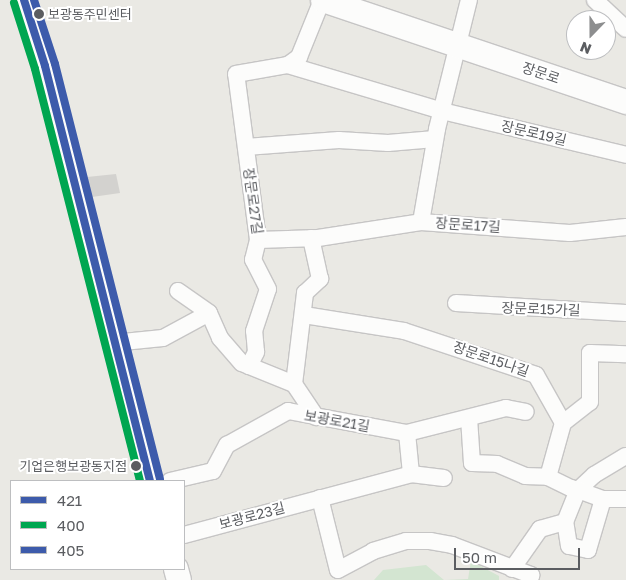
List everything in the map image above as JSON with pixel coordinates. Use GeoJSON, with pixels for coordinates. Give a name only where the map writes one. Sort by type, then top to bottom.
{"type":"FeatureCollection","features":[{"type":"Feature","properties":{"kind":"main road"},"geometry":{"type":"LineString","coordinates":[[24,0],[45,66],[113,343],[150,480]]}},
{"type":"Feature","properties":{"kind":"main road","name":"장문로"},"geometry":{"type":"LineString","coordinates":[[322,0],[368,7],[456,44],[626,102]]}},
{"type":"Feature","properties":{"kind":"street"},"geometry":{"type":"LineString","coordinates":[[288,65],[299,57],[322,0]]}},
{"type":"Feature","properties":{"kind":"street"},"geometry":{"type":"LineString","coordinates":[[421,222],[435,139],[456,44],[469,0]]}},
{"type":"Feature","properties":{"kind":"street"},"geometry":{"type":"LineString","coordinates":[[595,0],[624,22]]}},
{"type":"Feature","properties":{"kind":"street","name":"장문로19길"},"geometry":{"type":"LineString","coordinates":[[288,65],[442,111],[626,155]]}},
{"type":"Feature","properties":{"kind":"street","name":"장문로27길"},"geometry":{"type":"LineString","coordinates":[[250,366],[256,352],[254,331],[268,289],[253,260],[258,240],[236,74],[288,65]]}},
{"type":"Feature","properties":{"kind":"street","name":"장문로27길"},"geometry":{"type":"LineString","coordinates":[[246,147],[339,140],[388,144],[435,139]]}},
{"type":"Feature","properties":{"kind":"street","name":"장문로17길"},"geometry":{"type":"LineString","coordinates":[[258,240],[311,238],[421,222],[570,233],[626,226]]}},
{"type":"Feature","properties":{"kind":"street"},"geometry":{"type":"LineString","coordinates":[[294,384],[304,315],[305,293],[320,279],[311,238]]}},
{"type":"Feature","properties":{"kind":"street"},"geometry":{"type":"LineString","coordinates":[[178,291],[208,313],[220,338],[250,366],[294,384],[316,416]]}},
{"type":"Feature","properties":{"kind":"street","name":"장문로15가길"},"geometry":{"type":"LineString","coordinates":[[456,303],[626,312]]}},
{"type":"Feature","properties":{"kind":"street"},"geometry":{"type":"LineString","coordinates":[[113,343],[163,338],[208,313]]}},
{"type":"Feature","properties":{"kind":"street","name":"장문로15나길"},"geometry":{"type":"LineString","coordinates":[[304,315],[404,331],[536,375],[563,423]]}},
{"type":"Feature","properties":{"kind":"street"},"geometry":{"type":"LineString","coordinates":[[548,477],[563,423],[590,402],[590,354],[626,354]]}},
{"type":"Feature","properties":{"kind":"street","name":"보광로21길"},"geometry":{"type":"LineString","coordinates":[[174,480],[213,471],[227,445],[288,412],[407,433],[506,408],[526,412]]}},
{"type":"Feature","properties":{"kind":"street"},"geometry":{"type":"LineString","coordinates":[[468,418],[472,463],[497,464],[525,476],[548,477],[603,499],[626,499]]}},
{"type":"Feature","properties":{"kind":"street"},"geometry":{"type":"LineString","coordinates":[[407,433],[411,474]]}},
{"type":"Feature","properties":{"kind":"street"},"geometry":{"type":"LineString","coordinates":[[603,499],[588,550],[569,546],[565,522],[578,490],[594,475],[626,456]]}},
{"type":"Feature","properties":{"kind":"street","name":"보광로23길"},"geometry":{"type":"LineString","coordinates":[[185,535],[411,474],[444,478]]}},
{"type":"Feature","properties":{"kind":"street"},"geometry":{"type":"LineString","coordinates":[[320,498],[339,575],[373,551],[406,541],[452,545],[512,570],[531,575],[530,580]]}},
{"type":"Feature","properties":{"kind":"street"},"geometry":{"type":"LineString","coordinates":[[512,570],[540,529],[565,522]]}},
{"type":"Feature","properties":{"kind":"green space"},"geometry":{"type":"Polygon","coordinates":[[[471,561],[499,576],[499,580],[444,580],[468,579],[471,561]]]}},
{"type":"Feature","properties":{"kind":"green space"},"geometry":{"type":"Polygon","coordinates":[[[426,565],[444,580],[374,580],[383,570],[426,565]]]}},
{"type":"Feature","properties":{"kind":"building"},"geometry":{"type":"Polygon","coordinates":[[[116,174],[120,193],[92,197],[87,177],[116,174]]]}},
{"type":"Feature","properties":{"kind":"transit line","name":"421"},"geometry":{"type":"LineString","coordinates":[[24,0],[45,66],[150,480]]}},
{"type":"Feature","properties":{"kind":"transit line","name":"405"},"geometry":{"type":"LineString","coordinates":[[34,0],[55,64],[160,479]]}},
{"type":"Feature","properties":{"kind":"transit line","name":"400"},"geometry":{"type":"LineString","coordinates":[[14,3],[35,69],[140,480]]}},
{"type":"Feature","properties":{"kind":"place","name":"보광동주민센터"},"geometry":{"type":"Point","coordinates":[39,14]}},
{"type":"Feature","properties":{"kind":"place","name":"기업은행보광동지점"},"geometry":{"type":"Point","coordinates":[136,466]}}]}
